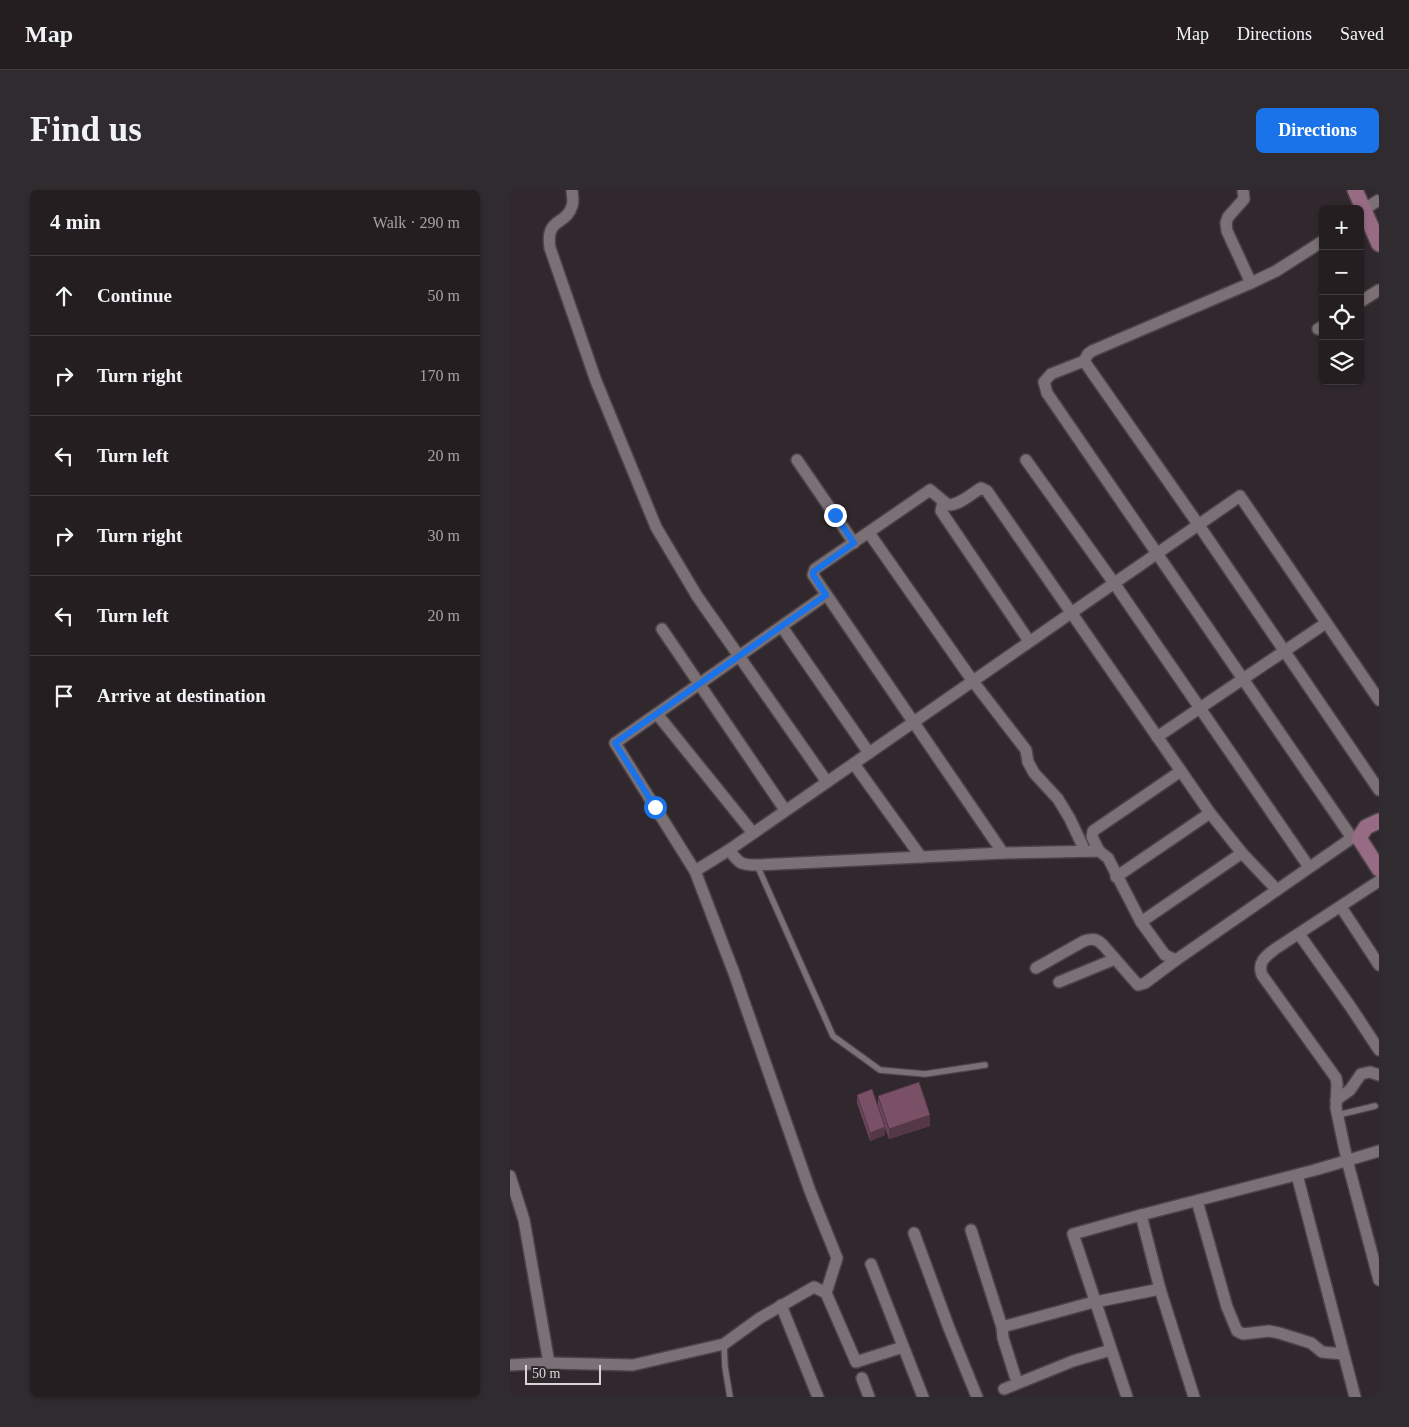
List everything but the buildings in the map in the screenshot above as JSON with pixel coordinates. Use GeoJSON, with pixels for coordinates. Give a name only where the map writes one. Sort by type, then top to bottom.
{"type":"FeatureCollection","features":[{"type":"Feature","properties":{"kind":"street"},"geometry":{"type":"LineString","coordinates":[[572,190],[573,203],[571,208],[550,229],[548,240],[596,381],[656,527],[697,596],[827,782]]}},
{"type":"Feature","properties":{"kind":"street"},"geometry":{"type":"LineString","coordinates":[[1243,190],[1244,199],[1228,217],[1226,223],[1227,230],[1251,283]]}},
{"type":"Feature","properties":{"kind":"street"},"geometry":{"type":"LineString","coordinates":[[1355,190],[1360,205]]}},
{"type":"Feature","properties":{"kind":"street"},"geometry":{"type":"LineString","coordinates":[[1364,213],[1379,200]]}},
{"type":"Feature","properties":{"kind":"street"},"geometry":{"type":"LineString","coordinates":[[1364,216],[1379,244]]}},
{"type":"Feature","properties":{"kind":"street"},"geometry":{"type":"LineString","coordinates":[[1319,244],[1276,271],[1251,283],[1092,351],[1084,361],[1051,374],[1044,382],[1047,393],[1156,554],[1243,680],[1379,869]]}},
{"type":"Feature","properties":{"kind":"street"},"geometry":{"type":"LineString","coordinates":[[1364,299],[1379,290]]}},
{"type":"Feature","properties":{"kind":"street"},"geometry":{"type":"LineString","coordinates":[[1084,361],[1198,524],[1379,790]]}},
{"type":"Feature","properties":{"kind":"street"},"geometry":{"type":"LineString","coordinates":[[797,460],[854,543]]}},
{"type":"Feature","properties":{"kind":"street"},"geometry":{"type":"LineString","coordinates":[[1026,460],[1114,583],[1309,867]]}},
{"type":"Feature","properties":{"kind":"street"},"geometry":{"type":"LineString","coordinates":[[1003,853],[813,575],[813,572],[930,490],[948,505],[956,504],[981,488],[985,489],[1210,813],[1242,853],[1277,890]]}},
{"type":"Feature","properties":{"kind":"street"},"geometry":{"type":"LineString","coordinates":[[695,871],[729,850],[854,764],[972,680],[1240,496],[1379,700]]}},
{"type":"Feature","properties":{"kind":"street"},"geometry":{"type":"LineString","coordinates":[[943,501],[941,511],[1029,641]]}},
{"type":"Feature","properties":{"kind":"street"},"geometry":{"type":"LineString","coordinates":[[869,532],[972,680],[1026,750],[1028,762],[1034,773],[1058,799],[1085,851]]}},
{"type":"Feature","properties":{"kind":"street"},"geometry":{"type":"LineString","coordinates":[[826,595],[615,743],[695,871],[737,982],[810,1191],[837,1258],[826,1293]]}},
{"type":"Feature","properties":{"kind":"street"},"geometry":{"type":"LineString","coordinates":[[1157,737],[1326,623]]}},
{"type":"Feature","properties":{"kind":"street"},"geometry":{"type":"LineString","coordinates":[[782,627],[869,753]]}},
{"type":"Feature","properties":{"kind":"street"},"geometry":{"type":"LineString","coordinates":[[662,629],[785,810]]}},
{"type":"Feature","properties":{"kind":"street"},"geometry":{"type":"LineString","coordinates":[[657,714],[753,833]]}},
{"type":"Feature","properties":{"kind":"street"},"geometry":{"type":"LineString","coordinates":[[854,764],[921,857]]}},
{"type":"Feature","properties":{"kind":"street"},"geometry":{"type":"LineString","coordinates":[[1176,960],[1165,955],[1141,922],[1116,877],[1108,858],[1099,851],[1092,837],[1093,831],[1181,772]]}},
{"type":"Feature","properties":{"kind":"street"},"geometry":{"type":"LineString","coordinates":[[1116,877],[1210,813]]}},
{"type":"Feature","properties":{"kind":"street"},"geometry":{"type":"LineString","coordinates":[[1036,968],[1084,941],[1090,939],[1098,940],[1135,983],[1141,985],[1309,867],[1355,838],[1366,827],[1379,821]]}},
{"type":"Feature","properties":{"kind":"street"},"geometry":{"type":"LineString","coordinates":[[729,850],[742,865],[1003,853],[1099,851]]}},
{"type":"Feature","properties":{"kind":"street"},"geometry":{"type":"LineString","coordinates":[[1141,922],[1242,853]]}},
{"type":"Feature","properties":{"kind":"street"},"geometry":{"type":"LineString","coordinates":[[1379,881],[1264,958],[1260,970],[1336,1078],[1338,1115],[1347,1160],[1379,1280]]}},
{"type":"Feature","properties":{"kind":"street"},"geometry":{"type":"LineString","coordinates":[[1341,907],[1379,965]]}},
{"type":"Feature","properties":{"kind":"street"},"geometry":{"type":"LineString","coordinates":[[1299,934],[1379,1050]]}},
{"type":"Feature","properties":{"kind":"street"},"geometry":{"type":"LineString","coordinates":[[1060,982],[1115,960]]}},
{"type":"Feature","properties":{"kind":"street"},"geometry":{"type":"LineString","coordinates":[[1336,1100],[1350,1090],[1361,1074],[1370,1072],[1379,1075]]}},
{"type":"Feature","properties":{"kind":"street"},"geometry":{"type":"LineString","coordinates":[[1127,1397],[1073,1234],[1379,1151]]}},
{"type":"Feature","properties":{"kind":"street"},"geometry":{"type":"LineString","coordinates":[[1297,1174],[1355,1397]]}},
{"type":"Feature","properties":{"kind":"street"},"geometry":{"type":"LineString","coordinates":[[510,1176],[524,1220],[549,1363]]}},
{"type":"Feature","properties":{"kind":"street"},"geometry":{"type":"LineString","coordinates":[[1197,1201],[1222,1290],[1237,1331],[1243,1334],[1268,1332],[1279,1334],[1311,1343],[1322,1352],[1343,1354]]}},
{"type":"Feature","properties":{"kind":"street"},"geometry":{"type":"LineString","coordinates":[[1141,1216],[1160,1289],[1194,1397]]}},
{"type":"Feature","properties":{"kind":"street"},"geometry":{"type":"LineString","coordinates":[[971,1230],[1002,1327],[1003,1338],[1015,1376]]}},
{"type":"Feature","properties":{"kind":"street"},"geometry":{"type":"LineString","coordinates":[[914,1233],[977,1397]]}},
{"type":"Feature","properties":{"kind":"street"},"geometry":{"type":"LineString","coordinates":[[871,1264],[923,1397]]}},
{"type":"Feature","properties":{"kind":"street"},"geometry":{"type":"LineString","coordinates":[[510,1365],[549,1363],[634,1365],[724,1344],[760,1318],[814,1287],[826,1293],[856,1362],[903,1347]]}},
{"type":"Feature","properties":{"kind":"street"},"geometry":{"type":"LineString","coordinates":[[1002,1327],[1095,1302],[1160,1289]]}},
{"type":"Feature","properties":{"kind":"street"},"geometry":{"type":"LineString","coordinates":[[782,1305],[818,1397]]}},
{"type":"Feature","properties":{"kind":"street"},"geometry":{"type":"LineString","coordinates":[[1004,1389],[1073,1361],[1111,1350]]}},
{"type":"Feature","properties":{"kind":"street"},"geometry":{"type":"LineString","coordinates":[[862,1378],[869,1397]]}},
{"type":"Feature","properties":{"kind":"lane"},"geometry":{"type":"LineString","coordinates":[[757,865],[833,1036],[880,1070],[925,1074],[985,1065]]}},
{"type":"Feature","properties":{"kind":"lane"},"geometry":{"type":"LineString","coordinates":[[1338,1115],[1375,1106]]}},
{"type":"Feature","properties":{"kind":"lane"},"geometry":{"type":"LineString","coordinates":[[724,1344],[730,1397]]}},
{"type":"Feature","properties":{"kind":"route"},"geometry":{"type":"LineString","coordinates":[[655,807],[615,743],[826,595],[813,572],[854,543],[835,515]]}}]}
